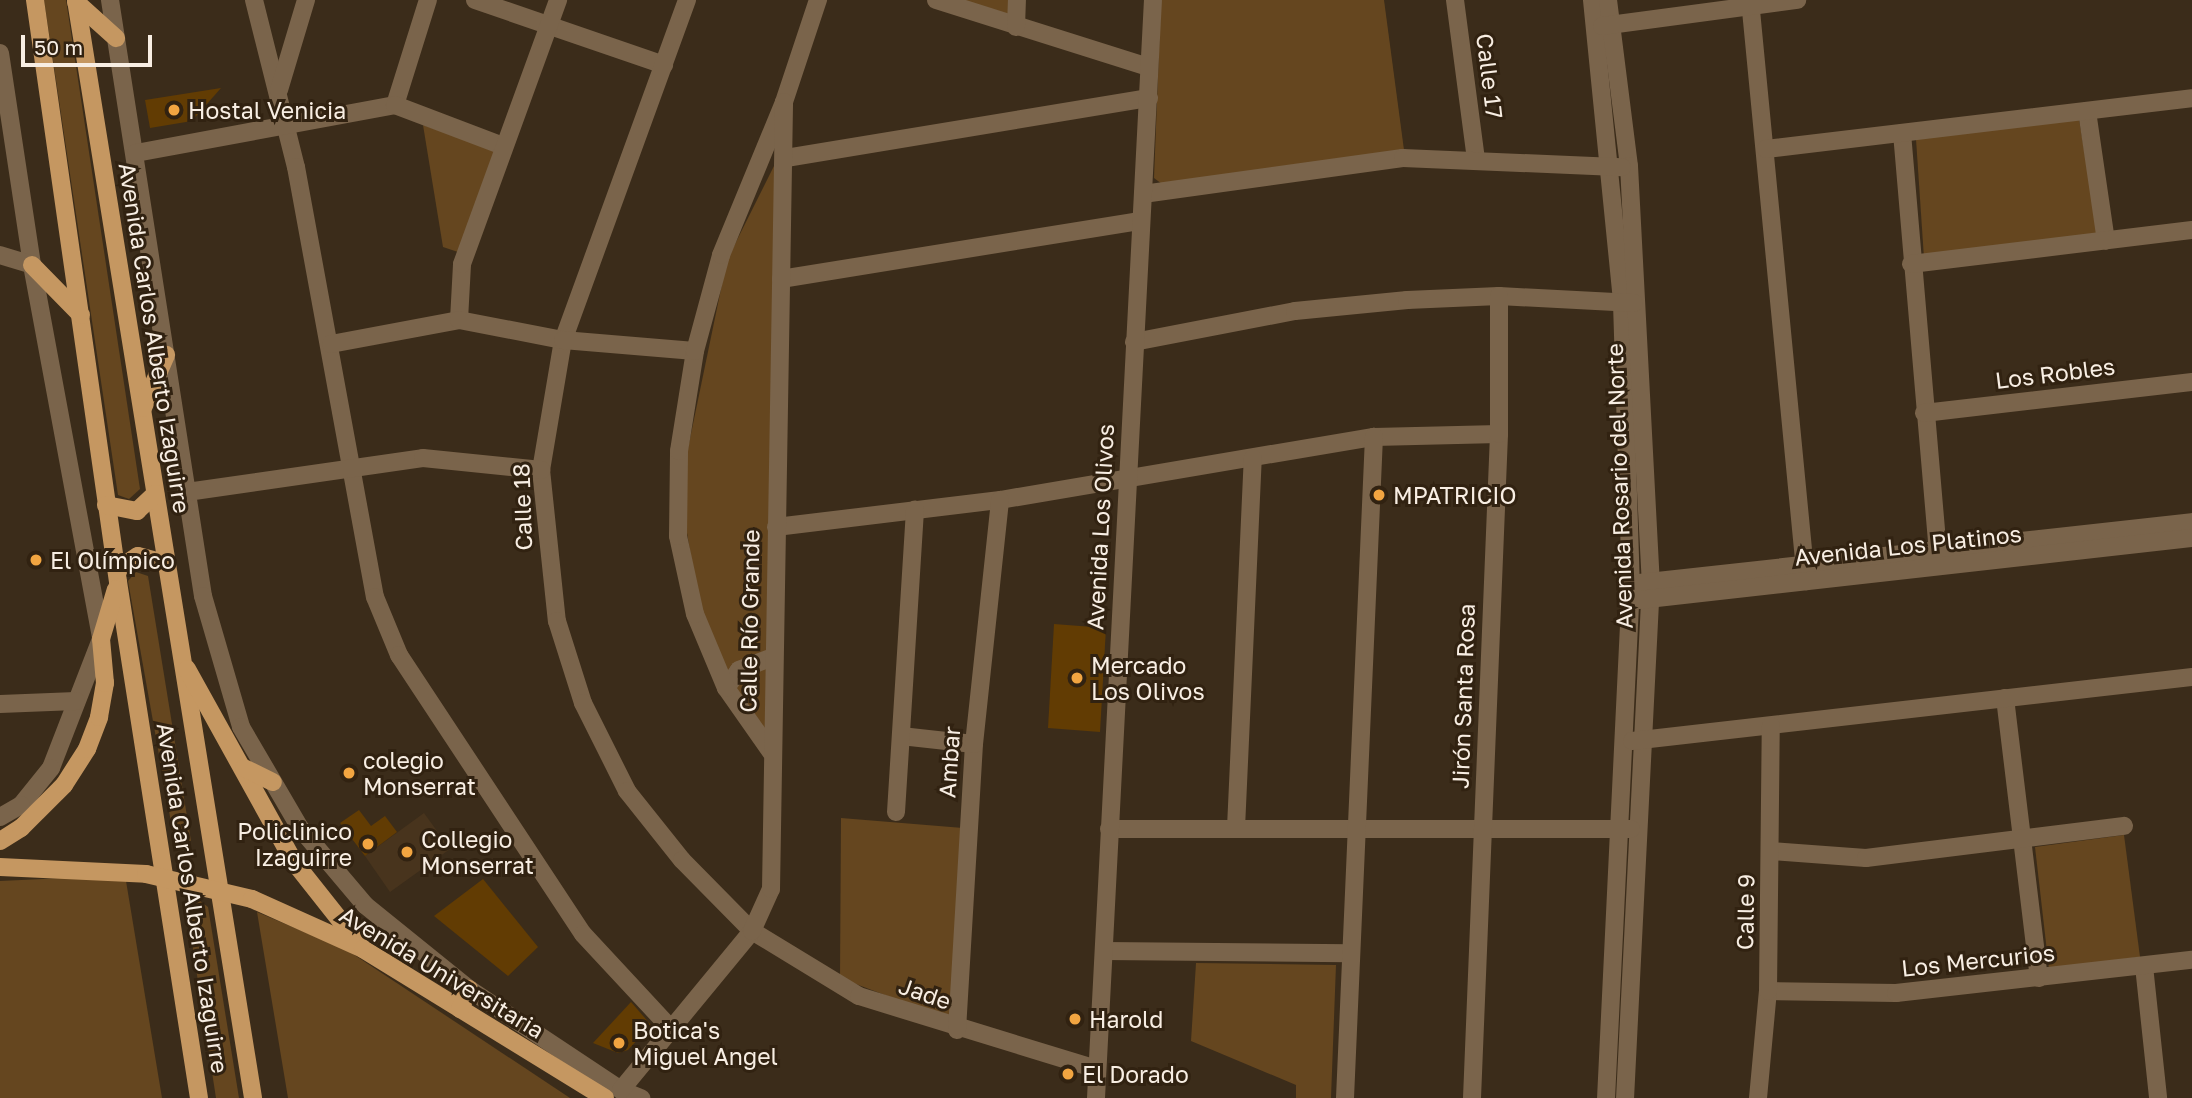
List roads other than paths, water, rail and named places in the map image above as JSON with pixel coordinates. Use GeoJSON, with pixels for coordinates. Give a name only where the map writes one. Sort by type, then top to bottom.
{"type":"FeatureCollection","features":[{"type":"Feature","properties":{"kind":"main road","name":"Avenida Carlos Alberto Izaguirre"},"geometry":{"type":"LineString","coordinates":[[36,0],[106,505],[167,879],[199,1098]]}},
{"type":"Feature","properties":{"kind":"main road","name":"Avenida Carlos Alberto Izaguirre"},"geometry":{"type":"LineString","coordinates":[[76,1],[143,408],[164,563],[253,1098]]}},
{"type":"Feature","properties":{"kind":"main road"},"geometry":{"type":"LineString","coordinates":[[76,1],[116,38]]}},
{"type":"Feature","properties":{"kind":"main road"},"geometry":{"type":"LineString","coordinates":[[32,265],[80,315]]}},
{"type":"Feature","properties":{"kind":"main road"},"geometry":{"type":"LineString","coordinates":[[143,408],[166,355]]}},
{"type":"Feature","properties":{"kind":"main road"},"geometry":{"type":"LineString","coordinates":[[106,505],[137,511],[155,495]]}},
{"type":"Feature","properties":{"kind":"main road"},"geometry":{"type":"LineString","coordinates":[[0,841],[21,828],[64,785],[87,749],[105,683],[101,639],[117,576],[138,556],[164,563]]}},
{"type":"Feature","properties":{"kind":"main road"},"geometry":{"type":"LineString","coordinates":[[101,639],[135,687]]}},
{"type":"Feature","properties":{"kind":"main road"},"geometry":{"type":"LineString","coordinates":[[179,654],[294,862],[363,949]]}},
{"type":"Feature","properties":{"kind":"main road"},"geometry":{"type":"LineString","coordinates":[[244,768],[273,782]]}},
{"type":"Feature","properties":{"kind":"main road","name":"Avenida Universitaria"},"geometry":{"type":"LineString","coordinates":[[0,867],[114,870],[219,888],[298,917],[363,949],[460,1009],[613,1094]]}},
{"type":"Feature","properties":{"kind":"main road"},"geometry":{"type":"LineString","coordinates":[[460,1009],[469,989]]}},
{"type":"Feature","properties":{"kind":"street","name":"Avenida Carlos Alberto Izaguirre"},"geometry":{"type":"LineString","coordinates":[[110,0],[136,153],[203,596],[224,680],[241,727],[273,782]]}},
{"type":"Feature","properties":{"kind":"street"},"geometry":{"type":"LineString","coordinates":[[254,0],[286,128],[331,344],[375,597],[399,655],[583,934],[673,1031]]}},
{"type":"Feature","properties":{"kind":"street"},"geometry":{"type":"LineString","coordinates":[[278,95],[306,0]]}},
{"type":"Feature","properties":{"kind":"street"},"geometry":{"type":"LineString","coordinates":[[395,106],[428,0]]}},
{"type":"Feature","properties":{"kind":"street"},"geometry":{"type":"LineString","coordinates":[[475,0],[664,65]]}},
{"type":"Feature","properties":{"kind":"street"},"geometry":{"type":"LineString","coordinates":[[459,320],[462,264],[558,0]]}},
{"type":"Feature","properties":{"kind":"street","name":"Calle 18"},"geometry":{"type":"LineString","coordinates":[[687,0],[563,340],[541,470],[557,621],[583,703],[627,791],[682,860],[752,931]]}},
{"type":"Feature","properties":{"kind":"street"},"geometry":{"type":"LineString","coordinates":[[771,752],[726,688],[695,614],[678,536],[679,452],[695,351],[721,255],[784,102],[818,0]]}},
{"type":"Feature","properties":{"kind":"street"},"geometry":{"type":"LineString","coordinates":[[936,0],[1149,67]]}},
{"type":"Feature","properties":{"kind":"street"},"geometry":{"type":"LineString","coordinates":[[1016,27],[1017,0]]}},
{"type":"Feature","properties":{"kind":"street","name":"Avenida Los Olivos"},"geometry":{"type":"LineString","coordinates":[[1096,1098],[1153,0]]}},
{"type":"Feature","properties":{"kind":"street","name":"Calle 17"},"geometry":{"type":"LineString","coordinates":[[1455,0],[1476,159]]}},
{"type":"Feature","properties":{"kind":"street","name":"Avenida Rosario del Norte"},"geometry":{"type":"LineString","coordinates":[[1592,0],[1603,26],[1621,167],[1651,591],[1635,740],[1630,829],[1606,1098]]}},
{"type":"Feature","properties":{"kind":"street","name":"Avenida Rosario del Norte"},"geometry":{"type":"LineString","coordinates":[[1603,26],[1608,0]]}},
{"type":"Feature","properties":{"kind":"street"},"geometry":{"type":"LineString","coordinates":[[1603,26],[1751,3],[1797,0]]}},
{"type":"Feature","properties":{"kind":"street"},"geometry":{"type":"LineString","coordinates":[[1751,3],[1805,573]]}},
{"type":"Feature","properties":{"kind":"street"},"geometry":{"type":"LineString","coordinates":[[0,53],[32,265],[101,639],[39,786],[21,805],[0,817]]}},
{"type":"Feature","properties":{"kind":"street"},"geometry":{"type":"LineString","coordinates":[[786,158],[1149,98]]}},
{"type":"Feature","properties":{"kind":"street"},"geometry":{"type":"LineString","coordinates":[[1766,149],[2192,98]]}},
{"type":"Feature","properties":{"kind":"street","name":"Calle Río Grande"},"geometry":{"type":"LineString","coordinates":[[613,1094],[673,1031],[752,931],[771,889],[771,752],[786,158],[784,102]]}},
{"type":"Feature","properties":{"kind":"street"},"geometry":{"type":"LineString","coordinates":[[136,153],[286,128],[395,106],[503,146]]}},
{"type":"Feature","properties":{"kind":"street"},"geometry":{"type":"LineString","coordinates":[[2087,111],[2106,241]]}},
{"type":"Feature","properties":{"kind":"street"},"geometry":{"type":"LineString","coordinates":[[1902,133],[1911,264],[1938,551]]}},
{"type":"Feature","properties":{"kind":"street"},"geometry":{"type":"LineString","coordinates":[[1143,194],[1390,159],[1476,159],[1621,167]]}},
{"type":"Feature","properties":{"kind":"street"},"geometry":{"type":"LineString","coordinates":[[781,279],[1140,221]]}},
{"type":"Feature","properties":{"kind":"street"},"geometry":{"type":"LineString","coordinates":[[1911,264],[2192,230]]}},
{"type":"Feature","properties":{"kind":"street"},"geometry":{"type":"LineString","coordinates":[[0,255],[32,265]]}},
{"type":"Feature","properties":{"kind":"street"},"geometry":{"type":"LineString","coordinates":[[1134,342],[1295,311],[1499,296],[1630,303]]}},
{"type":"Feature","properties":{"kind":"street","name":"Jirón Santa Rosa"},"geometry":{"type":"LineString","coordinates":[[1472,1098],[1499,434],[1499,296]]}},
{"type":"Feature","properties":{"kind":"street","name":"Avenida Rosario del Norte"},"geometry":{"type":"LineString","coordinates":[[1630,303],[1631,593],[1635,740]]}},
{"type":"Feature","properties":{"kind":"street"},"geometry":{"type":"LineString","coordinates":[[331,344],[459,320],[563,340],[695,351]]}},
{"type":"Feature","properties":{"kind":"street","name":"Los Robles"},"geometry":{"type":"LineString","coordinates":[[1924,413],[2192,382]]}},
{"type":"Feature","properties":{"kind":"street"},"geometry":{"type":"LineString","coordinates":[[776,527],[1000,500],[1374,437],[1499,434]]}},
{"type":"Feature","properties":{"kind":"street"},"geometry":{"type":"LineString","coordinates":[[1345,1098],[1374,437]]}},
{"type":"Feature","properties":{"kind":"street"},"geometry":{"type":"LineString","coordinates":[[187,492],[424,458],[541,470]]}},
{"type":"Feature","properties":{"kind":"street"},"geometry":{"type":"LineString","coordinates":[[1236,828],[1253,458]]}},
{"type":"Feature","properties":{"kind":"street","name":"Ambar"},"geometry":{"type":"LineString","coordinates":[[957,1030],[974,744],[1000,500]]}},
{"type":"Feature","properties":{"kind":"street"},"geometry":{"type":"LineString","coordinates":[[896,812],[915,510]]}},
{"type":"Feature","properties":{"kind":"street","name":"Avenida Los Platinos"},"geometry":{"type":"LineString","coordinates":[[1805,573],[1938,551],[2192,522]]}},
{"type":"Feature","properties":{"kind":"street","name":"Avenida Los Platinos"},"geometry":{"type":"LineString","coordinates":[[1631,593],[1805,573],[2192,538]]}},
{"type":"Feature","properties":{"kind":"street"},"geometry":{"type":"LineString","coordinates":[[726,688],[739,670],[773,657]]}},
{"type":"Feature","properties":{"kind":"street"},"geometry":{"type":"LineString","coordinates":[[1635,740],[2192,677]]}},
{"type":"Feature","properties":{"kind":"street"},"geometry":{"type":"LineString","coordinates":[[2005,698],[2039,978]]}},
{"type":"Feature","properties":{"kind":"street"},"geometry":{"type":"LineString","coordinates":[[0,704],[73,708]]}},
{"type":"Feature","properties":{"kind":"street","name":"Calle 9"},"geometry":{"type":"LineString","coordinates":[[1758,1098],[1768,990],[1770,726]]}},
{"type":"Feature","properties":{"kind":"street"},"geometry":{"type":"LineString","coordinates":[[901,736],[974,744]]}},
{"type":"Feature","properties":{"kind":"street","name":"Avenida Universitaria"},"geometry":{"type":"LineString","coordinates":[[273,782],[300,828],[343,882],[469,989],[613,1094],[641,1098]]}},
{"type":"Feature","properties":{"kind":"street"},"geometry":{"type":"LineString","coordinates":[[1771,851],[1866,858],[2124,826]]}},
{"type":"Feature","properties":{"kind":"street"},"geometry":{"type":"LineString","coordinates":[[1110,829],[1482,832],[1630,829]]}},
{"type":"Feature","properties":{"kind":"street","name":"Avenida Rosario del Norte"},"geometry":{"type":"LineString","coordinates":[[1625,1098],[1630,829]]}},
{"type":"Feature","properties":{"kind":"street","name":"Jade"},"geometry":{"type":"LineString","coordinates":[[752,931],[859,996],[957,1030],[1097,1069]]}},
{"type":"Feature","properties":{"kind":"street"},"geometry":{"type":"LineString","coordinates":[[1104,951],[1350,953]]}},
{"type":"Feature","properties":{"kind":"street","name":"Los Mercurios"},"geometry":{"type":"LineString","coordinates":[[1768,990],[1896,993],[2192,960]]}},
{"type":"Feature","properties":{"kind":"street"},"geometry":{"type":"LineString","coordinates":[[2144,966],[2158,1098]]}},
{"type":"Feature","properties":{"kind":"place","name":"Hostal Venicia"},"geometry":{"type":"Point","coordinates":[174,110]}},
{"type":"Feature","properties":{"kind":"place","name":"MPATRICIO"},"geometry":{"type":"Point","coordinates":[1379,495]}},
{"type":"Feature","properties":{"kind":"place","name":"El Olímpico"},"geometry":{"type":"Point","coordinates":[36,560]}},
{"type":"Feature","properties":{"kind":"place","name":"Mercado Los Olivos"},"geometry":{"type":"Point","coordinates":[1077,678]}},
{"type":"Feature","properties":{"kind":"place","name":"colegio Monserrat"},"geometry":{"type":"Point","coordinates":[349,773]}},
{"type":"Feature","properties":{"kind":"place","name":"Policlinico Izaguirre"},"geometry":{"type":"Point","coordinates":[368,844]}},
{"type":"Feature","properties":{"kind":"place","name":"Collegio Monserrat"},"geometry":{"type":"Point","coordinates":[407,852]}},
{"type":"Feature","properties":{"kind":"place","name":"Harold"},"geometry":{"type":"Point","coordinates":[1075,1019]}},
{"type":"Feature","properties":{"kind":"place","name":"Botica's Miguel Angel"},"geometry":{"type":"Point","coordinates":[619,1043]}},
{"type":"Feature","properties":{"kind":"place","name":"El Dorado"},"geometry":{"type":"Point","coordinates":[1068,1074]}}]}
